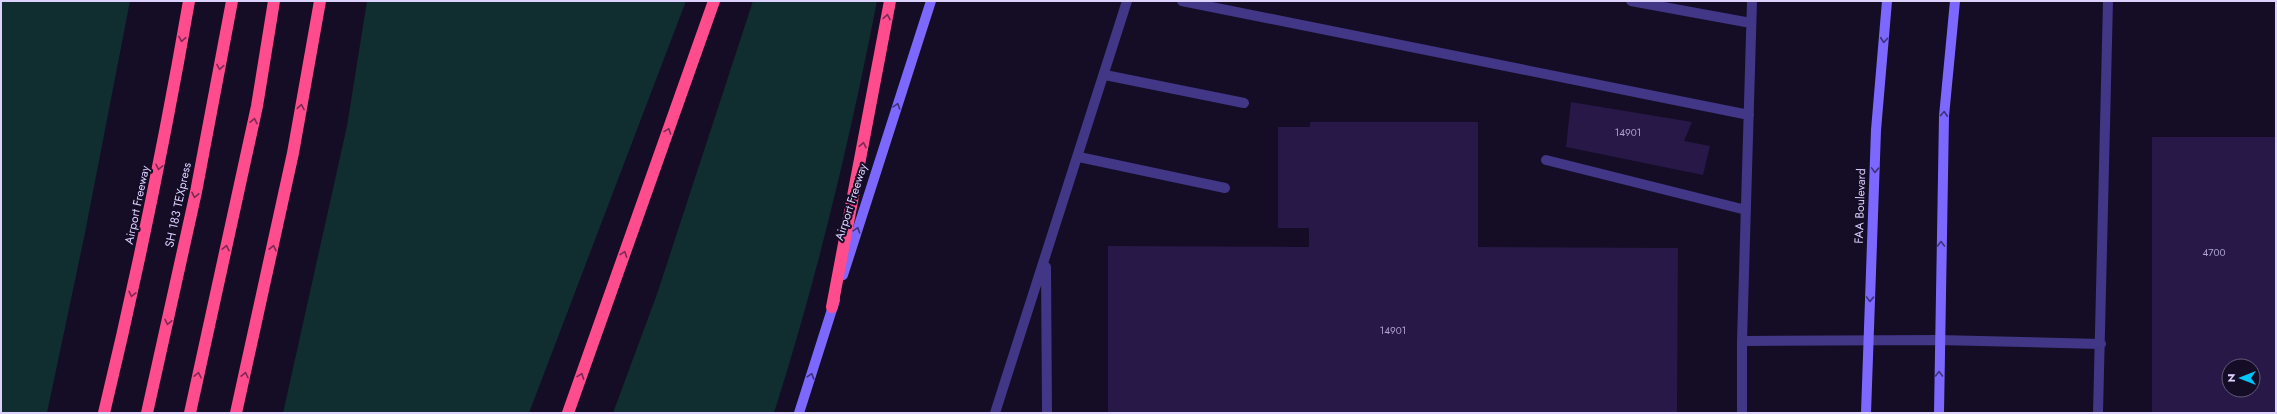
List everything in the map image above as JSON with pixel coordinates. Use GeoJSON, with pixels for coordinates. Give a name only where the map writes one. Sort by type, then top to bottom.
{"type":"FeatureCollection","features":[{"type":"Feature","properties":{"kind":"highway","name":"Airport Freeway"},"geometry":{"type":"LineString","coordinates":[[104,413],[139,263],[165,135],[189,1]]}},
{"type":"Feature","properties":{"kind":"highway","name":"SH 183 TEXpress"},"geometry":{"type":"LineString","coordinates":[[147,413],[196,192],[232,1]]}},
{"type":"Feature","properties":{"kind":"highway"},"geometry":{"type":"LineString","coordinates":[[190,413],[257,106],[274,1]]}},
{"type":"Feature","properties":{"kind":"highway"},"geometry":{"type":"LineString","coordinates":[[236,413],[293,153],[320,1]]}},
{"type":"Feature","properties":{"kind":"highway"},"geometry":{"type":"LineString","coordinates":[[568,413],[714,1]]}},
{"type":"Feature","properties":{"kind":"highway"},"geometry":{"type":"LineString","coordinates":[[832,307],[890,1]]}},
{"type":"Feature","properties":{"kind":"street","name":"Airport Freeway"},"geometry":{"type":"LineString","coordinates":[[799,413],[931,1]]}},
{"type":"Feature","properties":{"kind":"street","name":"FAA Boulevard"},"geometry":{"type":"LineString","coordinates":[[1866,413],[1876,130],[1887,1]]}},
{"type":"Feature","properties":{"kind":"street"},"geometry":{"type":"LineString","coordinates":[[1939,413],[1938,340],[1944,116],[1955,1]]}},
{"type":"Feature","properties":{"kind":"lane"},"geometry":{"type":"LineString","coordinates":[[995,413],[1079,157],[1127,1]]}},
{"type":"Feature","properties":{"kind":"lane"},"geometry":{"type":"LineString","coordinates":[[1182,1],[1749,115]]}},
{"type":"Feature","properties":{"kind":"lane"},"geometry":{"type":"LineString","coordinates":[[1631,1],[1752,23]]}},
{"type":"Feature","properties":{"kind":"lane"},"geometry":{"type":"LineString","coordinates":[[1742,413],[1742,341],[1752,1]]}},
{"type":"Feature","properties":{"kind":"lane"},"geometry":{"type":"LineString","coordinates":[[2098,413],[2101,344],[2108,1]]}},
{"type":"Feature","properties":{"kind":"lane"},"geometry":{"type":"LineString","coordinates":[[1105,75],[1244,103]]}},
{"type":"Feature","properties":{"kind":"lane"},"geometry":{"type":"LineString","coordinates":[[1079,157],[1224,188]]}},
{"type":"Feature","properties":{"kind":"lane"},"geometry":{"type":"LineString","coordinates":[[1546,160],[1746,210]]}},
{"type":"Feature","properties":{"kind":"lane"},"geometry":{"type":"LineString","coordinates":[[1046,257],[1047,413]]}},
{"type":"Feature","properties":{"kind":"lane"},"geometry":{"type":"LineString","coordinates":[[1742,341],[1869,342],[1938,340],[2101,344]]}},
{"type":"Feature","properties":{"kind":"green space"},"geometry":{"type":"Polygon","coordinates":[[[1,1],[130,1],[85,233],[47,413],[1,413],[1,1]]]}},
{"type":"Feature","properties":{"kind":"green space"},"geometry":{"type":"Polygon","coordinates":[[[367,1],[686,1],[529,413],[283,413],[347,126],[367,1]]]}},
{"type":"Feature","properties":{"kind":"green space"},"geometry":{"type":"Polygon","coordinates":[[[753,1],[877,1],[856,105],[832,208],[790,362],[774,413],[613,413],[657,294],[753,1]]]}},
{"type":"Feature","properties":{"kind":"building"},"geometry":{"type":"Polygon","coordinates":[[[1571,102],[1692,122],[1684,141],[1710,146],[1703,175],[1566,147],[1571,102]]]}},
{"type":"Feature","properties":{"kind":"building"},"geometry":{"type":"Polygon","coordinates":[[[1310,122],[1478,122],[1478,247],[1678,248],[1677,413],[1108,413],[1108,246],[1309,247],[1309,228],[1278,228],[1278,127],[1310,127],[1310,122]]]}},
{"type":"Feature","properties":{"kind":"building"},"geometry":{"type":"Polygon","coordinates":[[[2152,137],[2276,137],[2276,413],[2152,413],[2152,137]]]}}]}
